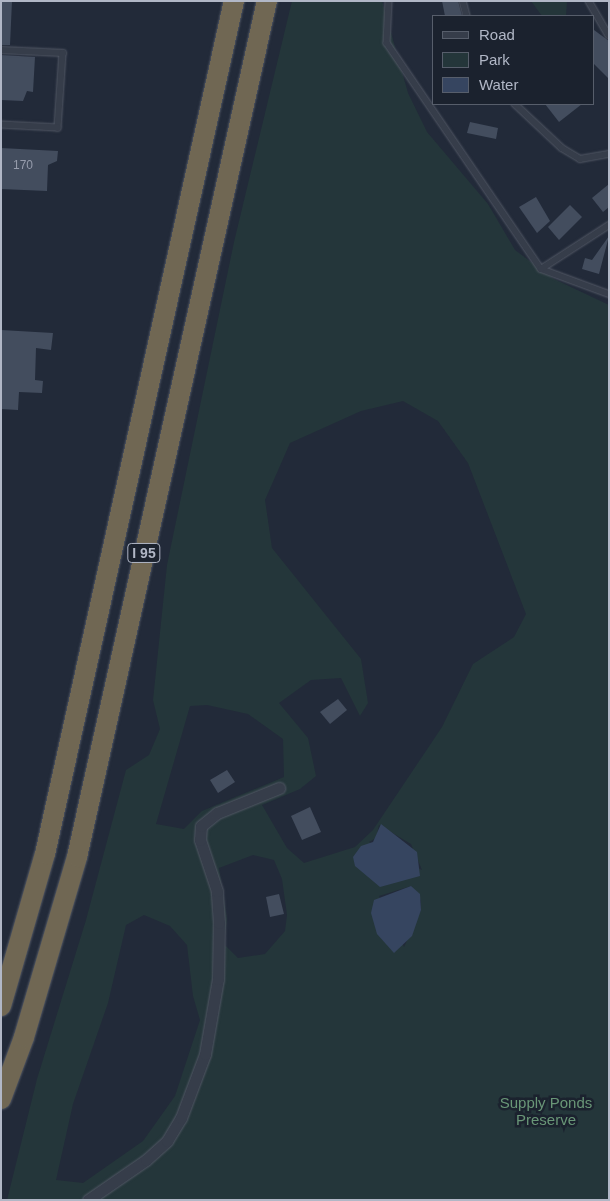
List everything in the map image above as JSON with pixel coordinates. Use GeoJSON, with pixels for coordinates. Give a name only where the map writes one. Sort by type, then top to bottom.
{"type":"FeatureCollection","features":[{"type":"Feature","properties":{"kind":"highway","name":"I 95"},"geometry":{"type":"LineString","coordinates":[[1,1006],[45,854],[234,1]]}},
{"type":"Feature","properties":{"kind":"highway","name":"I 95"},"geometry":{"type":"LineString","coordinates":[[1,1099],[47,964],[77,857],[267,1]]}},
{"type":"Feature","properties":{"kind":"street"},"geometry":{"type":"LineString","coordinates":[[88,1200],[146,1160],[167,1141],[181,1118],[205,1054],[218,979],[219,923],[218,891],[200,840],[201,826],[217,813],[279,788]]}},
{"type":"Feature","properties":{"kind":"lane"},"geometry":{"type":"LineString","coordinates":[[389,1],[387,43],[541,269],[609,294]]}},
{"type":"Feature","properties":{"kind":"lane"},"geometry":{"type":"LineString","coordinates":[[463,1],[467,15]]}},
{"type":"Feature","properties":{"kind":"lane"},"geometry":{"type":"LineString","coordinates":[[589,1],[609,36]]}},
{"type":"Feature","properties":{"kind":"lane"},"geometry":{"type":"LineString","coordinates":[[1,50],[63,53],[58,128],[1,125]]}},
{"type":"Feature","properties":{"kind":"lane"},"geometry":{"type":"LineString","coordinates":[[515,105],[574,156],[597,159],[609,154]]}},
{"type":"Feature","properties":{"kind":"lane"},"geometry":{"type":"LineString","coordinates":[[541,269],[609,225]]}},
{"type":"Feature","properties":{"kind":"green space","name":"Supply Ponds Preserve"},"geometry":{"type":"Polygon","coordinates":[[[292,1],[382,1],[408,93],[427,132],[488,204],[515,250],[554,279],[609,305],[609,1200],[7,1200],[37,1079],[86,920],[126,770],[149,755],[160,729],[153,700],[167,565],[234,242],[292,1]],[[403,401],[361,411],[290,443],[265,500],[272,548],[361,659],[368,703],[360,716],[341,678],[311,680],[279,703],[308,738],[316,776],[300,789],[262,805],[287,848],[304,863],[355,847],[373,830],[442,727],[473,664],[514,637],[526,614],[468,463],[438,421],[403,401]],[[207,705],[190,706],[156,824],[184,829],[202,811],[284,777],[283,739],[248,714],[207,705]],[[379,825],[376,838],[369,842],[422,870],[411,844],[379,825]],[[253,855],[219,868],[227,919],[224,944],[238,958],[265,954],[285,931],[287,915],[282,879],[274,860],[253,855]],[[411,886],[379,896],[404,947],[421,910],[421,901],[411,886]],[[144,915],[126,925],[108,1003],[73,1104],[56,1180],[83,1183],[143,1141],[175,1096],[200,1020],[193,996],[187,945],[170,926],[144,915]]]}},
{"type":"Feature","properties":{"kind":"green space"},"geometry":{"type":"Polygon","coordinates":[[[531,1],[567,1],[566,15],[541,15],[531,1]]]}},
{"type":"Feature","properties":{"kind":"water"},"geometry":{"type":"Polygon","coordinates":[[[381,824],[417,852],[420,876],[380,887],[355,866],[353,857],[361,846],[373,842],[381,824]]]}},
{"type":"Feature","properties":{"kind":"water"},"geometry":{"type":"Polygon","coordinates":[[[411,886],[420,894],[421,910],[412,936],[394,953],[377,934],[371,913],[374,900],[411,886]]]}},
{"type":"Feature","properties":{"kind":"building"},"geometry":{"type":"Polygon","coordinates":[[[1,1],[12,1],[10,45],[1,45],[1,1]]]}},
{"type":"Feature","properties":{"kind":"building"},"geometry":{"type":"Polygon","coordinates":[[[442,1],[458,1],[462,15],[445,15],[442,1]]]}},
{"type":"Feature","properties":{"kind":"building"},"geometry":{"type":"Polygon","coordinates":[[[595,31],[609,41],[609,79],[595,65],[595,31]]]}},
{"type":"Feature","properties":{"kind":"building"},"geometry":{"type":"Polygon","coordinates":[[[1,55],[35,57],[33,92],[27,91],[23,101],[1,100],[1,55]]]}},
{"type":"Feature","properties":{"kind":"building"},"geometry":{"type":"Polygon","coordinates":[[[546,105],[581,105],[559,122],[546,105]]]}},
{"type":"Feature","properties":{"kind":"building"},"geometry":{"type":"Polygon","coordinates":[[[470,122],[498,128],[496,139],[467,133],[470,122]]]}},
{"type":"Feature","properties":{"kind":"building"},"geometry":{"type":"Polygon","coordinates":[[[1,148],[58,151],[57,161],[48,165],[47,191],[1,189],[1,148]]]}},
{"type":"Feature","properties":{"kind":"building"},"geometry":{"type":"Polygon","coordinates":[[[609,184],[609,207],[603,212],[592,198],[609,184]]]}},
{"type":"Feature","properties":{"kind":"building"},"geometry":{"type":"Polygon","coordinates":[[[536,197],[550,221],[537,233],[519,207],[536,197]]]}},
{"type":"Feature","properties":{"kind":"building"},"geometry":{"type":"Polygon","coordinates":[[[570,205],[582,217],[559,240],[548,227],[570,205]]]}},
{"type":"Feature","properties":{"kind":"building"},"geometry":{"type":"Polygon","coordinates":[[[609,236],[599,274],[582,269],[585,258],[592,260],[609,236]]]}},
{"type":"Feature","properties":{"kind":"building"},"geometry":{"type":"Polygon","coordinates":[[[1,330],[53,333],[51,350],[36,348],[35,380],[43,381],[42,393],[19,392],[18,410],[1,409],[1,330]]]}},
{"type":"Feature","properties":{"kind":"building"},"geometry":{"type":"Polygon","coordinates":[[[338,699],[347,710],[330,724],[320,712],[338,699]]]}},
{"type":"Feature","properties":{"kind":"building"},"geometry":{"type":"Polygon","coordinates":[[[227,770],[235,782],[218,793],[210,780],[227,770]]]}},
{"type":"Feature","properties":{"kind":"building"},"geometry":{"type":"Polygon","coordinates":[[[310,807],[321,832],[302,840],[291,816],[310,807]]]}},
{"type":"Feature","properties":{"kind":"building"},"geometry":{"type":"Polygon","coordinates":[[[279,894],[284,914],[270,917],[266,897],[279,894]]]}}]}
